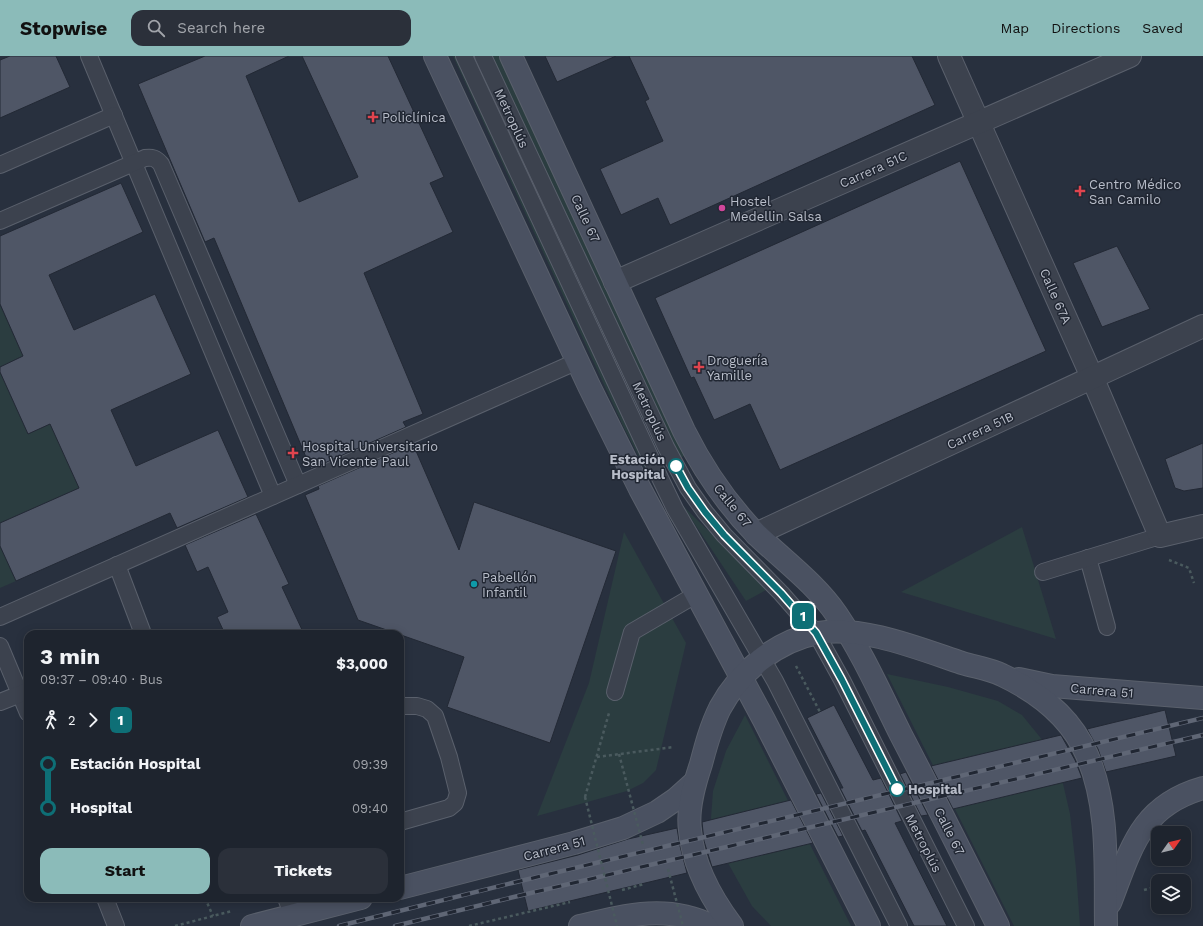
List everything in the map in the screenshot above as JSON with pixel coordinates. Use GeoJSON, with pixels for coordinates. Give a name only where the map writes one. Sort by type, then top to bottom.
{"type":"FeatureCollection","features":[{"type":"Feature","properties":{"kind":"main road"},"geometry":{"type":"LineString","coordinates":[[435,56],[578,362],[640,489],[764,720],[869,926]]}},
{"type":"Feature","properties":{"kind":"main road","name":"Calle 67"},"geometry":{"type":"LineString","coordinates":[[512,56],[615,282],[698,458],[734,510],[756,534],[822,597],[837,614],[881,694],[998,926]]}},
{"type":"Feature","properties":{"kind":"main road"},"geometry":{"type":"LineString","coordinates":[[732,926],[710,892],[696,861],[690,831],[690,814],[695,782],[711,730],[729,692],[741,677],[762,658],[785,644],[816,633],[847,631],[876,636],[1001,675],[1038,696],[1050,705],[1068,724],[1076,735],[1086,754],[1096,778],[1102,809],[1104,837],[1106,920]]}},
{"type":"Feature","properties":{"kind":"main road","name":"Carrera 51"},"geometry":{"type":"LineString","coordinates":[[1001,675],[1052,686],[1203,698]]}},
{"type":"Feature","properties":{"kind":"main road","name":"Carrera 51"},"geometry":{"type":"LineString","coordinates":[[404,887],[574,843],[623,828],[657,812],[676,799],[695,782]]}},
{"type":"Feature","properties":{"kind":"main road"},"geometry":{"type":"LineString","coordinates":[[1106,920],[1130,851],[1141,830],[1151,817],[1174,799],[1203,788]]}},
{"type":"Feature","properties":{"kind":"main road"},"geometry":{"type":"LineString","coordinates":[[252,926],[289,907],[329,902]]}},
{"type":"Feature","properties":{"kind":"main road"},"geometry":{"type":"LineString","coordinates":[[580,926],[655,912],[691,918],[712,926]]}},
{"type":"Feature","properties":{"kind":"street","name":"Calle 67A"},"geometry":{"type":"LineString","coordinates":[[950,56],[1092,377],[1160,536]]}},
{"type":"Feature","properties":{"kind":"street","name":"Carrera 51C"},"geometry":{"type":"LineString","coordinates":[[615,282],[1130,56]]}},
{"type":"Feature","properties":{"kind":"street","name":"Carrera 51B"},"geometry":{"type":"LineString","coordinates":[[756,534],[1203,326]]}},
{"type":"Feature","properties":{"kind":"street"},"geometry":{"type":"LineString","coordinates":[[1160,536],[1203,526]]}},
{"type":"Feature","properties":{"kind":"lane"},"geometry":{"type":"LineString","coordinates":[[89,56],[273,496]]}},
{"type":"Feature","properties":{"kind":"lane","name":"Metroplús"},"geometry":{"type":"LineString","coordinates":[[464,56],[660,478],[675,508],[762,658],[899,926]]}},
{"type":"Feature","properties":{"kind":"lane","name":"Metroplús"},"geometry":{"type":"LineString","coordinates":[[483,56],[666,447],[688,488],[724,535],[781,593],[816,633],[842,680],[966,926]]}},
{"type":"Feature","properties":{"kind":"lane"},"geometry":{"type":"LineString","coordinates":[[0,165],[114,115]]}},
{"type":"Feature","properties":{"kind":"lane"},"geometry":{"type":"LineString","coordinates":[[0,222],[145,158],[151,157],[157,159],[161,164],[298,485]]}},
{"type":"Feature","properties":{"kind":"lane"},"geometry":{"type":"LineString","coordinates":[[0,617],[578,362]]}},
{"type":"Feature","properties":{"kind":"lane"},"geometry":{"type":"LineString","coordinates":[[1043,572],[1160,536]]}},
{"type":"Feature","properties":{"kind":"lane"},"geometry":{"type":"LineString","coordinates":[[1088,558],[1107,627]]}},
{"type":"Feature","properties":{"kind":"lane"},"geometry":{"type":"LineString","coordinates":[[117,565],[142,630]]}},
{"type":"Feature","properties":{"kind":"lane"},"geometry":{"type":"LineString","coordinates":[[615,692],[632,632],[697,594]]}},
{"type":"Feature","properties":{"kind":"lane"},"geometry":{"type":"LineString","coordinates":[[0,646],[24,692],[0,702]]}},
{"type":"Feature","properties":{"kind":"lane"},"geometry":{"type":"LineString","coordinates":[[404,706],[417,706],[427,709],[435,716],[449,758],[458,793],[455,803],[449,808],[404,821]]}},
{"type":"Feature","properties":{"kind":"lane"},"geometry":{"type":"LineString","coordinates":[[107,902],[116,926]]}},
{"type":"Feature","properties":{"kind":"path"},"geometry":{"type":"LineString","coordinates":[[1167,559],[1189,568],[1194,583]]}},
{"type":"Feature","properties":{"kind":"path"},"geometry":{"type":"LineString","coordinates":[[785,644],[820,712]]}},
{"type":"Feature","properties":{"kind":"path"},"geometry":{"type":"LineString","coordinates":[[615,692],[585,797],[617,926]]}},
{"type":"Feature","properties":{"kind":"path"},"geometry":{"type":"LineString","coordinates":[[597,757],[674,747]]}},
{"type":"Feature","properties":{"kind":"path"},"geometry":{"type":"LineString","coordinates":[[619,754],[643,845]]}},
{"type":"Feature","properties":{"kind":"path"},"geometry":{"type":"LineString","coordinates":[[668,869],[683,926]]}},
{"type":"Feature","properties":{"kind":"path"},"geometry":{"type":"LineString","coordinates":[[621,890],[644,884]]}},
{"type":"Feature","properties":{"kind":"path"},"geometry":{"type":"LineString","coordinates":[[1144,890],[1151,888]]}},
{"type":"Feature","properties":{"kind":"path"},"geometry":{"type":"LineString","coordinates":[[606,894],[613,892]]}},
{"type":"Feature","properties":{"kind":"path"},"geometry":{"type":"LineString","coordinates":[[469,926],[575,901]]}},
{"type":"Feature","properties":{"kind":"path"},"geometry":{"type":"LineString","coordinates":[[207,902],[213,916]]}},
{"type":"Feature","properties":{"kind":"path"},"geometry":{"type":"LineString","coordinates":[[175,926],[234,911]]}},
{"type":"Feature","properties":{"kind":"shaded area"},"geometry":{"type":"Polygon","coordinates":[[[453,56],[459,56],[651,480],[623,426],[453,56]]]}},
{"type":"Feature","properties":{"kind":"shaded area"},"geometry":{"type":"Polygon","coordinates":[[[492,56],[499,56],[686,455],[680,458],[492,56]]]}},
{"type":"Feature","properties":{"kind":"shaded area"},"geometry":{"type":"Polygon","coordinates":[[[0,305],[23,356],[0,367],[0,305]]]}},
{"type":"Feature","properties":{"kind":"shaded area"},"geometry":{"type":"Polygon","coordinates":[[[0,372],[28,434],[50,424],[79,488],[0,523],[0,372]]]}},
{"type":"Feature","properties":{"kind":"shaded area"},"geometry":{"type":"Polygon","coordinates":[[[682,505],[768,589],[746,601],[682,505]]]}},
{"type":"Feature","properties":{"kind":"shaded area"},"geometry":{"type":"Polygon","coordinates":[[[1022,527],[1056,639],[901,592],[1022,527]]]}},
{"type":"Feature","properties":{"kind":"shaded area"},"geometry":{"type":"Polygon","coordinates":[[[624,532],[686,643],[656,770],[643,783],[627,791],[537,816],[589,683],[624,532]]]}},
{"type":"Feature","properties":{"kind":"shaded area"},"geometry":{"type":"Polygon","coordinates":[[[0,546],[16,581],[0,588],[0,546]]]}},
{"type":"Feature","properties":{"kind":"shaded area"},"geometry":{"type":"Polygon","coordinates":[[[887,674],[948,687],[998,701],[1022,715],[1044,742],[1061,775],[1070,814],[1080,926],[1014,926],[887,674]]]}},
{"type":"Feature","properties":{"kind":"shaded area"},"geometry":{"type":"Polygon","coordinates":[[[745,715],[851,926],[771,926],[752,906],[719,847],[711,818],[713,791],[726,751],[745,715]]]}},
{"type":"Feature","properties":{"kind":"building"},"geometry":{"type":"Polygon","coordinates":[[[10,56],[56,56],[70,87],[0,118],[0,60],[10,56]]]}},
{"type":"Feature","properties":{"kind":"building"},"geometry":{"type":"Polygon","coordinates":[[[205,56],[289,56],[246,76],[299,202],[358,177],[302,56],[388,56],[444,177],[430,183],[453,232],[364,273],[423,414],[403,422],[406,427],[311,469],[214,238],[205,242],[138,84],[205,56]]]}},
{"type":"Feature","properties":{"kind":"building"},"geometry":{"type":"Polygon","coordinates":[[[545,56],[616,56],[557,82],[545,56]]]}},
{"type":"Feature","properties":{"kind":"building"},"geometry":{"type":"Polygon","coordinates":[[[629,56],[912,56],[935,105],[670,225],[658,198],[621,215],[600,169],[663,141],[645,101],[649,99],[629,56]]]}},
{"type":"Feature","properties":{"kind":"building"},"geometry":{"type":"Polygon","coordinates":[[[960,161],[1046,351],[780,470],[750,404],[714,420],[694,377],[691,378],[655,298],[960,161]]]}},
{"type":"Feature","properties":{"kind":"building"},"geometry":{"type":"Polygon","coordinates":[[[121,183],[143,232],[49,275],[74,330],[155,294],[191,374],[111,410],[136,466],[218,430],[248,497],[177,528],[170,513],[16,581],[0,546],[0,523],[79,488],[50,424],[28,434],[0,372],[0,367],[23,356],[0,304],[0,236],[121,183]]]}},
{"type":"Feature","properties":{"kind":"building"},"geometry":{"type":"Polygon","coordinates":[[[1117,246],[1150,309],[1102,327],[1073,263],[1117,246]]]}},
{"type":"Feature","properties":{"kind":"building"},"geometry":{"type":"Polygon","coordinates":[[[1203,443],[1203,488],[1184,491],[1175,488],[1165,459],[1203,443]]]}},
{"type":"Feature","properties":{"kind":"building","name":"Pabellón Infantil"},"geometry":{"type":"Polygon","coordinates":[[[413,444],[459,550],[474,502],[616,551],[550,743],[447,707],[464,657],[404,636],[404,630],[387,630],[358,620],[305,495],[319,489],[318,486],[413,444]]]}},
{"type":"Feature","properties":{"kind":"building"},"geometry":{"type":"Polygon","coordinates":[[[256,514],[289,584],[282,587],[302,630],[223,630],[217,617],[228,612],[208,567],[197,572],[185,545],[256,514]]]}},
{"type":"Feature","properties":{"kind":"building","name":"Hospital"},"geometry":{"type":"Polygon","coordinates":[[[834,705],[873,780],[881,778],[902,821],[895,823],[947,926],[914,926],[865,830],[862,831],[840,788],[843,788],[807,718],[834,705]]]}},
{"type":"Feature","properties":{"kind":"building"},"geometry":{"type":"Polygon","coordinates":[[[1165,710],[1176,756],[1106,772],[1098,749],[1087,729],[1165,710]]]}},
{"type":"Feature","properties":{"kind":"building"},"geometry":{"type":"Polygon","coordinates":[[[1061,735],[1075,760],[1082,778],[953,809],[931,766],[1061,735]]]}},
{"type":"Feature","properties":{"kind":"building"},"geometry":{"type":"Polygon","coordinates":[[[906,772],[928,815],[921,816],[900,774],[906,772]]]}},
{"type":"Feature","properties":{"kind":"building"},"geometry":{"type":"Polygon","coordinates":[[[821,793],[843,836],[838,837],[816,794],[821,793]]]}},
{"type":"Feature","properties":{"kind":"building"},"geometry":{"type":"Polygon","coordinates":[[[791,800],[813,843],[712,867],[704,841],[702,822],[791,800]]]}},
{"type":"Feature","properties":{"kind":"building"},"geometry":{"type":"Polygon","coordinates":[[[677,828],[687,873],[528,911],[518,870],[578,855],[628,839],[677,828]]]}},
{"type":"Feature","properties":{"kind":"railway"},"geometry":{"type":"LineString","coordinates":[[339,926],[512,883],[1203,718]]}},
{"type":"Feature","properties":{"kind":"railway"},"geometry":{"type":"LineString","coordinates":[[395,926],[1203,735]]}},
{"type":"Feature","properties":{"kind":"bus line","name":"1"},"geometry":{"type":"LineString","coordinates":[[676,466],[688,488],[724,535],[781,593],[816,633],[842,680],[897,789]]}},
{"type":"Feature","properties":{"kind":"place","name":"Policlínica"},"geometry":{"type":"Point","coordinates":[373,117]}},
{"type":"Feature","properties":{"kind":"place","name":"Centro Médico San Camilo"},"geometry":{"type":"Point","coordinates":[1080,191]}},
{"type":"Feature","properties":{"kind":"place","name":"Hostel Medellin Salsa"},"geometry":{"type":"Point","coordinates":[722,208]}},
{"type":"Feature","properties":{"kind":"place","name":"Droguería Yamille"},"geometry":{"type":"Point","coordinates":[699,367]}},
{"type":"Feature","properties":{"kind":"place","name":"Hospital Universitario San Vicente Paul"},"geometry":{"type":"Point","coordinates":[293,453]}},
{"type":"Feature","properties":{"kind":"place","name":"Estación Hospital"},"geometry":{"type":"Point","coordinates":[676,466]}},
{"type":"Feature","properties":{"kind":"place","name":"Pabellón Infantil"},"geometry":{"type":"Point","coordinates":[474,584]}},
{"type":"Feature","properties":{"kind":"place","name":"Hospital"},"geometry":{"type":"Point","coordinates":[897,789]}}]}
